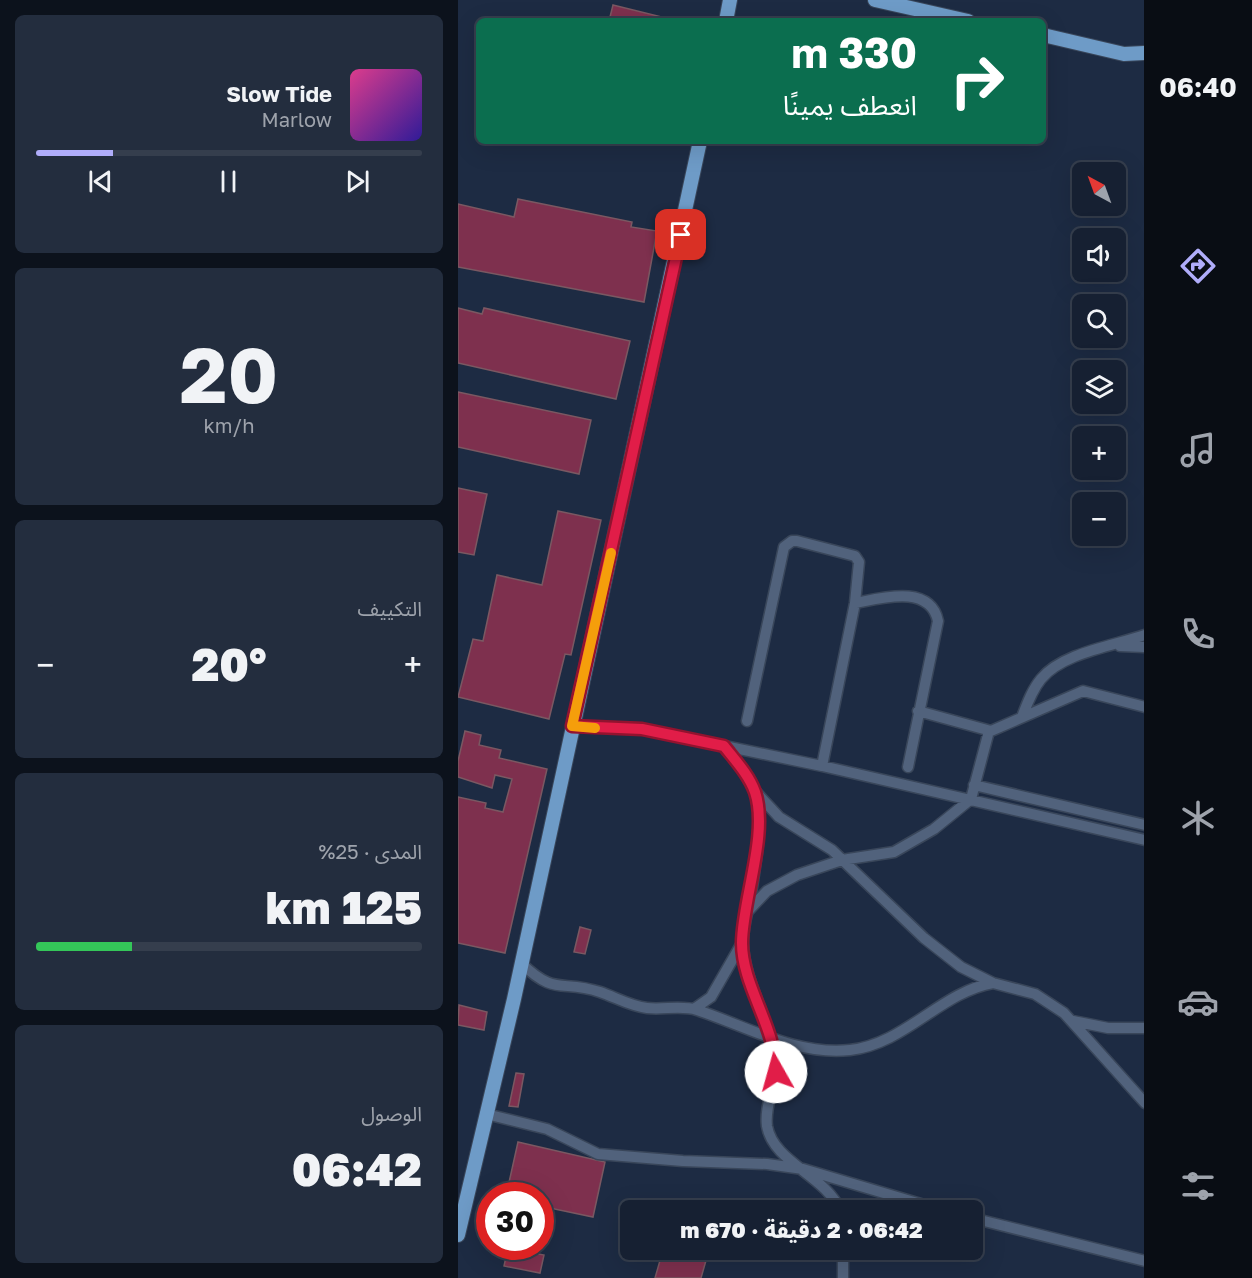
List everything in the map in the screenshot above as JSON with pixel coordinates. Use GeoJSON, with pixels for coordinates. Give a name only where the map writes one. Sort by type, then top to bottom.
{"type":"FeatureCollection","features":[{"type":"Feature","properties":{"kind":"main road"},"geometry":{"type":"LineString","coordinates":[[727,18],[730,0]]}},
{"type":"Feature","properties":{"kind":"main road"},"geometry":{"type":"LineString","coordinates":[[875,0],[955,18]]}},
{"type":"Feature","properties":{"kind":"main road"},"geometry":{"type":"LineString","coordinates":[[1046,36],[1124,54],[1145,53]]}},
{"type":"Feature","properties":{"kind":"main road"},"geometry":{"type":"LineString","coordinates":[[458,1235],[521,963],[699,144]]}},
{"type":"Feature","properties":{"kind":"street"},"geometry":{"type":"LineString","coordinates":[[747,721],[781,558],[787,543],[797,540],[855,556],[859,562],[855,603],[822,766]]}},
{"type":"Feature","properties":{"kind":"street"},"geometry":{"type":"LineString","coordinates":[[855,603],[902,597],[919,599],[933,606],[938,621],[908,766]]}},
{"type":"Feature","properties":{"kind":"street"},"geometry":{"type":"LineString","coordinates":[[1022,717],[1039,681],[1054,667],[1145,635]]}},
{"type":"Feature","properties":{"kind":"street"},"geometry":{"type":"LineString","coordinates":[[1110,646],[1145,647]]}},
{"type":"Feature","properties":{"kind":"street"},"geometry":{"type":"LineString","coordinates":[[918,711],[989,731],[1084,691],[1145,707]]}},
{"type":"Feature","properties":{"kind":"street"},"geometry":{"type":"LineString","coordinates":[[572,726],[642,729],[822,766],[1145,840]]}},
{"type":"Feature","properties":{"kind":"street"},"geometry":{"type":"LineString","coordinates":[[748,911],[767,891],[780,883],[842,860],[894,852],[915,842],[971,799],[989,731]]}},
{"type":"Feature","properties":{"kind":"street"},"geometry":{"type":"LineString","coordinates":[[724,746],[754,789],[779,818],[817,839],[924,938],[961,967],[993,983],[1035,994],[1073,1021],[1145,1103]]}},
{"type":"Feature","properties":{"kind":"street"},"geometry":{"type":"LineString","coordinates":[[974,785],[1145,825]]}},
{"type":"Feature","properties":{"kind":"street"},"geometry":{"type":"LineString","coordinates":[[694,1009],[711,997],[742,943],[748,911],[758,818],[754,789]]}},
{"type":"Feature","properties":{"kind":"street"},"geometry":{"type":"LineString","coordinates":[[742,943],[745,962],[771,1038],[776,1072],[767,1124],[770,1137],[781,1151],[829,1192],[834,1200]]}},
{"type":"Feature","properties":{"kind":"street"},"geometry":{"type":"LineString","coordinates":[[521,963],[538,979],[551,985],[598,991],[648,1008],[694,1009],[771,1038],[824,1050],[850,1050],[870,1045],[902,1031],[973,987],[993,983]]}},
{"type":"Feature","properties":{"kind":"street"},"geometry":{"type":"LineString","coordinates":[[1073,1021],[1108,1028],[1145,1028]]}},
{"type":"Feature","properties":{"kind":"street"},"geometry":{"type":"LineString","coordinates":[[486,1114],[540,1126],[598,1154],[683,1161],[767,1164],[803,1169],[907,1200]]}},
{"type":"Feature","properties":{"kind":"street"},"geometry":{"type":"LineString","coordinates":[[983,1221],[1145,1261]]}},
{"type":"Feature","properties":{"kind":"street"},"geometry":{"type":"LineString","coordinates":[[843,1260],[843,1278]]}},
{"type":"Feature","properties":{"kind":"building"},"geometry":{"type":"Polygon","coordinates":[[[613,5],[666,18],[610,18],[613,5]]]}},
{"type":"Feature","properties":{"kind":"building"},"geometry":{"type":"Polygon","coordinates":[[[518,199],[632,222],[631,227],[657,231],[644,302],[458,267],[458,204],[514,217],[518,199]]]}},
{"type":"Feature","properties":{"kind":"building"},"geometry":{"type":"Polygon","coordinates":[[[458,308],[482,314],[484,308],[630,341],[616,399],[458,363],[458,308]]]}},
{"type":"Feature","properties":{"kind":"building"},"geometry":{"type":"Polygon","coordinates":[[[458,392],[591,420],[579,474],[458,447],[458,392]]]}},
{"type":"Feature","properties":{"kind":"building"},"geometry":{"type":"Polygon","coordinates":[[[458,488],[487,494],[474,555],[458,552],[458,488]]]}},
{"type":"Feature","properties":{"kind":"building"},"geometry":{"type":"Polygon","coordinates":[[[558,511],[601,520],[571,655],[565,654],[549,719],[458,697],[473,639],[483,641],[497,575],[542,585],[558,511]]]}},
{"type":"Feature","properties":{"kind":"building"},"geometry":{"type":"Polygon","coordinates":[[[465,731],[481,735],[479,745],[501,750],[499,758],[547,769],[505,953],[458,943],[458,797],[486,803],[485,808],[503,812],[512,779],[495,775],[492,788],[458,777],[458,761],[465,731]]]}},
{"type":"Feature","properties":{"kind":"building"},"geometry":{"type":"Polygon","coordinates":[[[580,927],[591,930],[585,954],[574,952],[580,927]]]}},
{"type":"Feature","properties":{"kind":"building"},"geometry":{"type":"Polygon","coordinates":[[[459,1005],[487,1012],[484,1030],[458,1025],[459,1005]]]}},
{"type":"Feature","properties":{"kind":"building"},"geometry":{"type":"Polygon","coordinates":[[[516,1073],[524,1074],[518,1107],[509,1106],[516,1073]]]}},
{"type":"Feature","properties":{"kind":"building"},"geometry":{"type":"Polygon","coordinates":[[[518,1142],[605,1162],[593,1217],[554,1209],[554,1182],[509,1182],[518,1142]]]}},
{"type":"Feature","properties":{"kind":"building"},"geometry":{"type":"Polygon","coordinates":[[[505,1260],[543,1260],[540,1273],[504,1266],[505,1260]]]}},
{"type":"Feature","properties":{"kind":"building"},"geometry":{"type":"Polygon","coordinates":[[[660,1260],[706,1260],[701,1278],[655,1278],[660,1260]]]}},
{"type":"Feature","properties":{"kind":"slow traffic"},"geometry":{"type":"LineString","coordinates":[[595,728],[572,726],[611,553]]}},
{"type":"Feature","properties":{"kind":"route"},"geometry":{"type":"LineString","coordinates":[[681,235],[572,726],[642,729],[724,746],[744,772],[754,789],[758,818],[754,877],[742,943],[745,962],[771,1038],[776,1072]]}}]}
